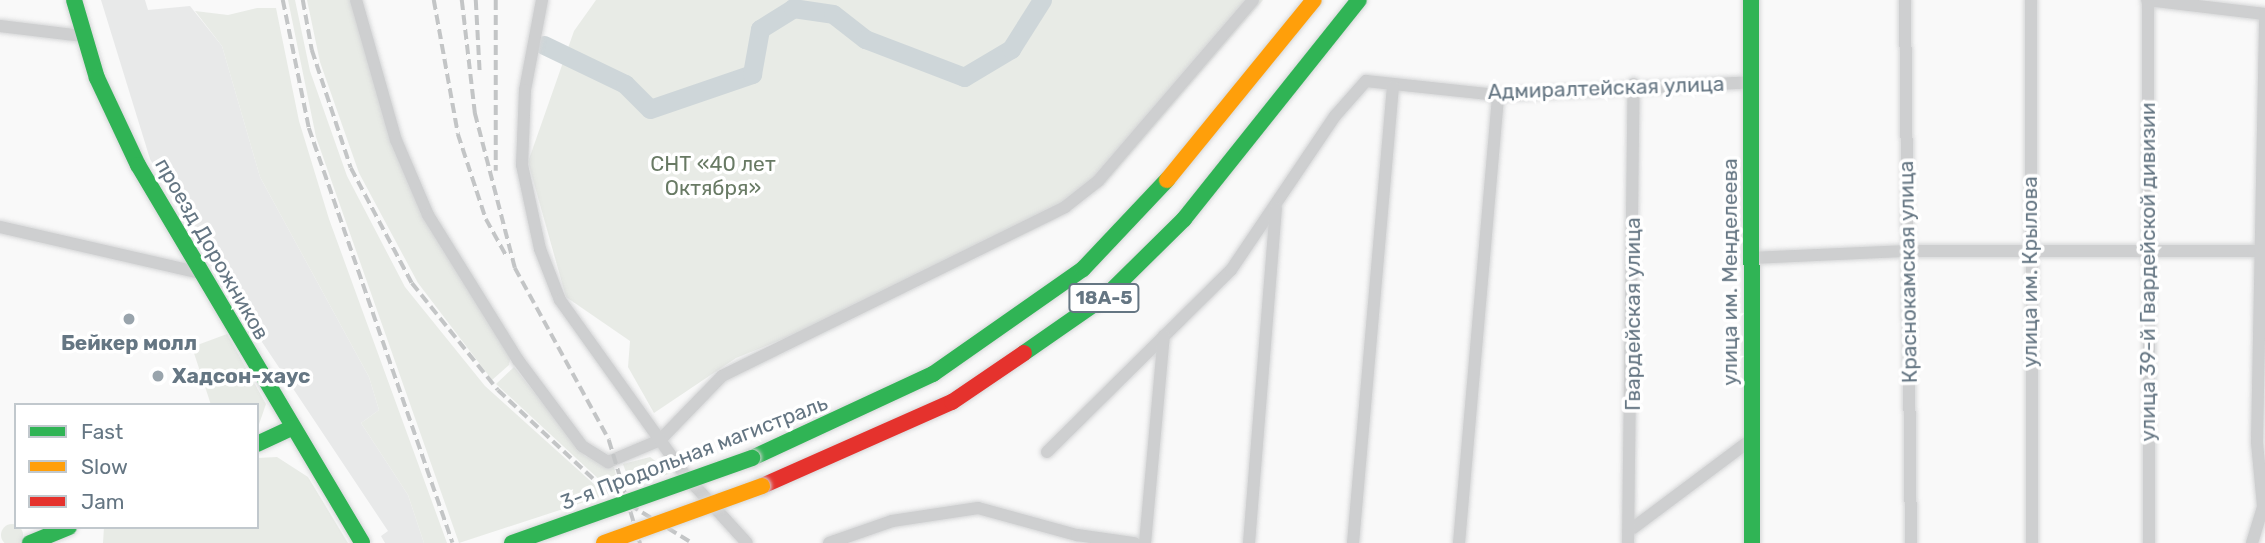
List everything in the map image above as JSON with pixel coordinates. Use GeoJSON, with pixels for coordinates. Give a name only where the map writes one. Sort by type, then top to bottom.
{"type":"FeatureCollection","features":[{"type":"Feature","properties":{"kind":"main road","name":"проезд Дорожников"},"geometry":{"type":"LineString","coordinates":[[74,0],[83,36],[119,128],[201,273],[362,543]]}},
{"type":"Feature","properties":{"kind":"main road","name":"3-я Продольная магистраль"},"geometry":{"type":"LineString","coordinates":[[512,543],[752,458],[933,374],[1074,276],[1187,159],[1314,0]]}},
{"type":"Feature","properties":{"kind":"main road","name":"18А-5"},"geometry":{"type":"LineString","coordinates":[[604,543],[762,486],[952,402],[1106,296],[1184,219],[1359,0]]}},
{"type":"Feature","properties":{"kind":"main road","name":"улица им. Менделеева"},"geometry":{"type":"LineString","coordinates":[[1751,0],[1752,543]]}},
{"type":"Feature","properties":{"kind":"main road"},"geometry":{"type":"LineString","coordinates":[[259,443],[292,428]]}},
{"type":"Feature","properties":{"kind":"main road"},"geometry":{"type":"LineString","coordinates":[[30,543],[64,529]]}},
{"type":"Feature","properties":{"kind":"street"},"geometry":{"type":"LineString","coordinates":[[356,0],[414,187],[518,360],[596,459],[622,458],[660,440],[722,376],[1065,207],[1098,181],[1253,0]]}},
{"type":"Feature","properties":{"kind":"street"},"geometry":{"type":"LineString","coordinates":[[542,0],[525,90],[522,165],[540,249],[560,300],[660,440],[747,543]]}},
{"type":"Feature","properties":{"kind":"street","name":"Краснокамская улица"},"geometry":{"type":"LineString","coordinates":[[1905,0],[1911,543]]}},
{"type":"Feature","properties":{"kind":"street","name":"улица им. Крылова"},"geometry":{"type":"LineString","coordinates":[[2031,0],[2029,250],[2032,543]]}},
{"type":"Feature","properties":{"kind":"street"},"geometry":{"type":"LineString","coordinates":[[2147,0],[2265,14],[2263,251],[2257,442],[2263,506],[2252,543]]}},
{"type":"Feature","properties":{"kind":"street","name":"улица 39-й Гвардейской дивизии"},"geometry":{"type":"LineString","coordinates":[[2147,0],[2149,543]]}},
{"type":"Feature","properties":{"kind":"street"},"geometry":{"type":"LineString","coordinates":[[0,26],[83,36]]}},
{"type":"Feature","properties":{"kind":"street","name":"Адмиралтейская улица"},"geometry":{"type":"LineString","coordinates":[[1047,452],[1231,270],[1335,116],[1366,81],[1393,87],[1498,95],[1634,85],[1751,82]]}},
{"type":"Feature","properties":{"kind":"street","name":"Гвардейская улица"},"geometry":{"type":"LineString","coordinates":[[1628,543],[1633,528],[1634,85]]}},
{"type":"Feature","properties":{"kind":"street"},"geometry":{"type":"LineString","coordinates":[[1353,543],[1393,87]]}},
{"type":"Feature","properties":{"kind":"street"},"geometry":{"type":"LineString","coordinates":[[1459,543],[1498,95]]}},
{"type":"Feature","properties":{"kind":"street"},"geometry":{"type":"LineString","coordinates":[[1249,543],[1276,206]]}},
{"type":"Feature","properties":{"kind":"street"},"geometry":{"type":"LineString","coordinates":[[0,227],[201,273]]}},
{"type":"Feature","properties":{"kind":"street"},"geometry":{"type":"LineString","coordinates":[[1751,258],[1908,251],[2029,250],[2147,254],[2263,251]]}},
{"type":"Feature","properties":{"kind":"street"},"geometry":{"type":"LineString","coordinates":[[1145,543],[1164,337]]}},
{"type":"Feature","properties":{"kind":"street"},"geometry":{"type":"LineString","coordinates":[[1633,528],[1752,439]]}},
{"type":"Feature","properties":{"kind":"street"},"geometry":{"type":"LineString","coordinates":[[829,543],[947,509],[1006,512],[1044,526],[1135,543]]}},
{"type":"Feature","properties":{"kind":"shaded area"},"geometry":{"type":"Polygon","coordinates":[[[101,0],[145,0],[148,10],[190,6],[222,46],[260,177],[369,377],[379,410],[361,423],[408,495],[424,543],[385,543],[381,536],[388,531],[206,258],[150,159],[101,0]]]}},
{"type":"Feature","properties":{"kind":"green space"},"geometry":{"type":"Polygon","coordinates":[[[288,0],[295,0],[310,71],[347,176],[405,287],[485,386],[606,495],[459,543],[316,137],[288,0]]]}},
{"type":"Feature","properties":{"kind":"green space"},"geometry":{"type":"Polygon","coordinates":[[[307,0],[352,0],[440,246],[511,355],[509,365],[492,380],[418,283],[359,173],[320,62],[307,0]]]}},
{"type":"Feature","properties":{"kind":"green space","name":"СНТ «40 лет Октября»"},"geometry":{"type":"Polygon","coordinates":[[[596,0],[1263,0],[1104,185],[1056,219],[938,276],[736,358],[654,413],[628,367],[630,341],[566,297],[528,162],[574,31],[596,0]]]}},
{"type":"Feature","properties":{"kind":"green space"},"geometry":{"type":"Polygon","coordinates":[[[257,8],[276,8],[299,121],[329,219],[447,543],[424,543],[408,495],[361,423],[379,410],[369,377],[260,177],[222,46],[195,11],[228,15],[257,8]]]}},
{"type":"Feature","properties":{"kind":"green space"},"geometry":{"type":"Polygon","coordinates":[[[227,334],[266,404],[259,424],[259,403],[210,403],[192,347],[227,334]]]}},
{"type":"Feature","properties":{"kind":"green space"},"geometry":{"type":"Polygon","coordinates":[[[514,367],[585,456],[614,467],[620,490],[604,484],[496,384],[514,367]]]}},
{"type":"Feature","properties":{"kind":"green space"},"geometry":{"type":"Polygon","coordinates":[[[277,457],[308,477],[348,543],[103,543],[104,529],[259,529],[259,458],[277,457]]]}},
{"type":"Feature","properties":{"kind":"green space"},"geometry":{"type":"Polygon","coordinates":[[[650,457],[672,473],[631,486],[623,464],[650,457]]]}},
{"type":"Feature","properties":{"kind":"green space"},"geometry":{"type":"Polygon","coordinates":[[[12,524],[14,529],[22,531],[20,543],[4,543],[1,535],[4,527],[12,524]]]}},
{"type":"Feature","properties":{"kind":"waterway"},"geometry":{"type":"LineString","coordinates":[[544,45],[625,84],[650,109],[752,74],[760,29],[793,8],[833,14],[865,39],[964,77],[1011,49],[1042,0]]}},
{"type":"Feature","properties":{"kind":"railway"},"geometry":{"type":"LineString","coordinates":[[283,0],[309,128],[453,543]]}},
{"type":"Feature","properties":{"kind":"railway"},"geometry":{"type":"LineString","coordinates":[[303,0],[312,50],[351,168],[412,283],[498,390],[604,489],[692,543]]}},
{"type":"Feature","properties":{"kind":"railway"},"geometry":{"type":"LineString","coordinates":[[434,0],[458,134],[486,219],[507,257]]}},
{"type":"Feature","properties":{"kind":"railway"},"geometry":{"type":"LineString","coordinates":[[462,0],[475,113],[515,268],[609,440],[640,543]]}},
{"type":"Feature","properties":{"kind":"railway"},"geometry":{"type":"LineString","coordinates":[[476,0],[480,73]]}},
{"type":"Feature","properties":{"kind":"railway"},"geometry":{"type":"LineString","coordinates":[[496,0],[496,171]]}},
{"type":"Feature","properties":{"kind":"traffic: fast"},"geometry":{"type":"LineString","coordinates":[[74,0],[97,78],[138,165],[362,543]]}},
{"type":"Feature","properties":{"kind":"traffic: fast"},"geometry":{"type":"LineString","coordinates":[[1024,353],[1106,296],[1184,219],[1359,0]]}},
{"type":"Feature","properties":{"kind":"traffic: fast"},"geometry":{"type":"LineString","coordinates":[[1751,0],[1752,543]]}},
{"type":"Feature","properties":{"kind":"traffic: fast"},"geometry":{"type":"LineString","coordinates":[[752,458],[933,374],[1083,269],[1167,180]]}},
{"type":"Feature","properties":{"kind":"traffic: fast"},"geometry":{"type":"LineString","coordinates":[[259,443],[292,428]]}},
{"type":"Feature","properties":{"kind":"traffic: fast"},"geometry":{"type":"LineString","coordinates":[[512,543],[752,458]]}},
{"type":"Feature","properties":{"kind":"traffic: fast"},"geometry":{"type":"LineString","coordinates":[[30,543],[64,529]]}},
{"type":"Feature","properties":{"kind":"traffic: slow"},"geometry":{"type":"LineString","coordinates":[[1167,180],[1314,0]]}},
{"type":"Feature","properties":{"kind":"traffic: slow"},"geometry":{"type":"LineString","coordinates":[[604,543],[762,486]]}},
{"type":"Feature","properties":{"kind":"traffic: jam"},"geometry":{"type":"LineString","coordinates":[[762,486],[952,402],[1024,353]]}},
{"type":"Feature","properties":{"kind":"place","name":"Бейкер молл"},"geometry":{"type":"Point","coordinates":[129,319]}},
{"type":"Feature","properties":{"kind":"place","name":"Хадсон-хаус"},"geometry":{"type":"Point","coordinates":[158,376]}}]}
